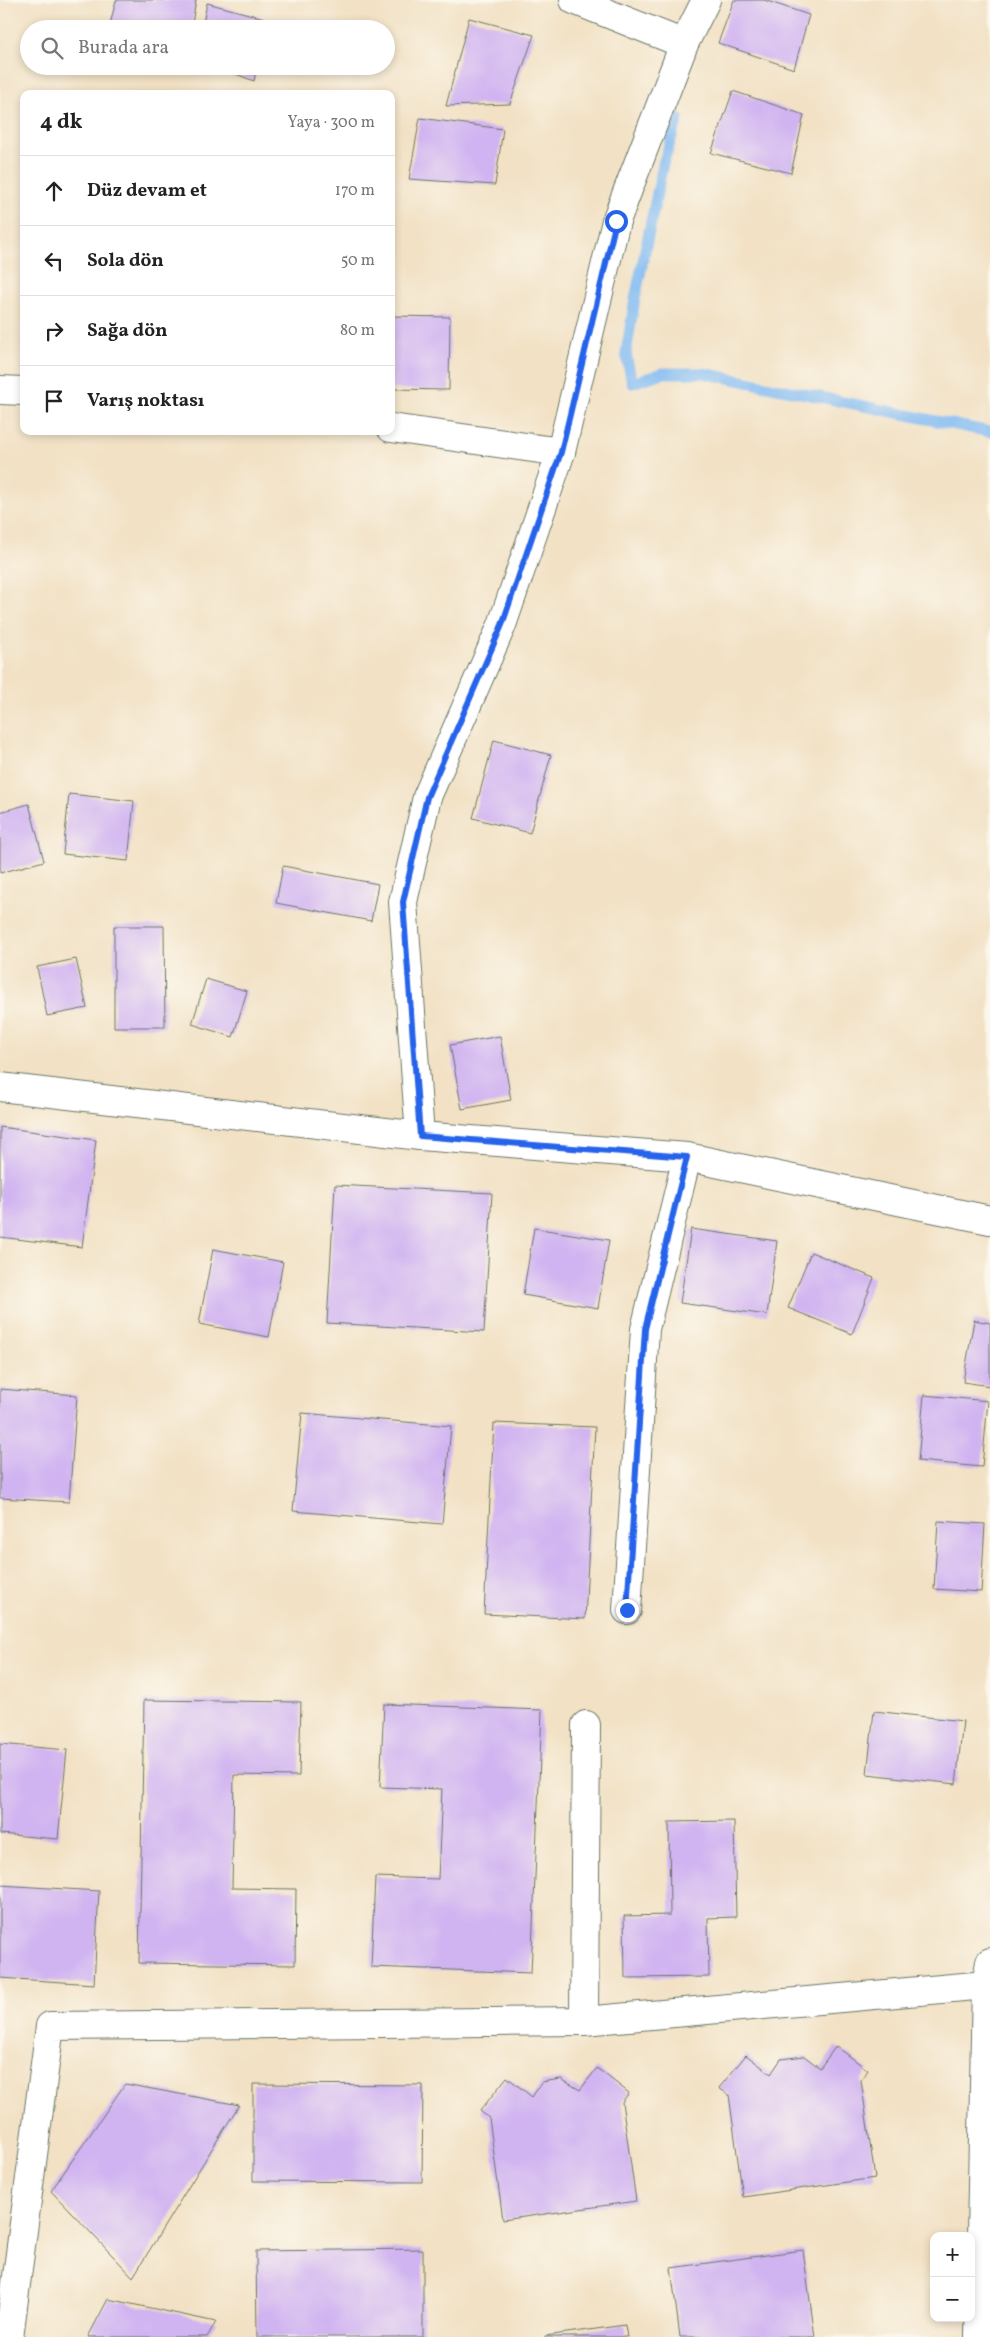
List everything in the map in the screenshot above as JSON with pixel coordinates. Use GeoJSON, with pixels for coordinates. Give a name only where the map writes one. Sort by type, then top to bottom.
{"type":"FeatureCollection","features":[{"type":"Feature","properties":{"kind":"street"},"geometry":{"type":"LineString","coordinates":[[574,0],[684,44]]}},
{"type":"Feature","properties":{"kind":"street"},"geometry":{"type":"LineString","coordinates":[[420,1136],[403,902],[427,797],[502,625],[561,452],[616,221],[684,44],[706,0]]}},
{"type":"Feature","properties":{"kind":"street"},"geometry":{"type":"LineString","coordinates":[[0,390],[20,391]]}},
{"type":"Feature","properties":{"kind":"street"},"geometry":{"type":"LineString","coordinates":[[395,429],[561,452]]}},
{"type":"Feature","properties":{"kind":"street"},"geometry":{"type":"LineString","coordinates":[[0,1087],[420,1136],[687,1157],[990,1220]]}},
{"type":"Feature","properties":{"kind":"street"},"geometry":{"type":"LineString","coordinates":[[627,1610],[645,1329],[687,1157]]}},
{"type":"Feature","properties":{"kind":"street"},"geometry":{"type":"LineString","coordinates":[[584,2021],[586,1726]]}},
{"type":"Feature","properties":{"kind":"street"},"geometry":{"type":"LineString","coordinates":[[9,2337],[50,2026],[584,2021],[989,1976],[979,2337]]}},
{"type":"Feature","properties":{"kind":"building"},"geometry":{"type":"Polygon","coordinates":[[[116,0],[196,0],[193,20],[111,20],[116,0]]]}},
{"type":"Feature","properties":{"kind":"building"},"geometry":{"type":"Polygon","coordinates":[[[734,0],[764,0],[809,15],[794,69],[718,43],[734,0]]]}},
{"type":"Feature","properties":{"kind":"building"},"geometry":{"type":"Polygon","coordinates":[[[207,3],[264,18],[264,20],[204,20],[207,3]]]}},
{"type":"Feature","properties":{"kind":"building"},"geometry":{"type":"Polygon","coordinates":[[[469,18],[534,35],[510,104],[446,106],[469,18]]]}},
{"type":"Feature","properties":{"kind":"building"},"geometry":{"type":"Polygon","coordinates":[[[238,75],[255,75],[254,81],[238,75]]]}},
{"type":"Feature","properties":{"kind":"building"},"geometry":{"type":"Polygon","coordinates":[[[733,91],[804,115],[791,173],[711,153],[733,91]]]}},
{"type":"Feature","properties":{"kind":"building"},"geometry":{"type":"Polygon","coordinates":[[[420,118],[503,129],[495,185],[409,179],[420,118]]]}},
{"type":"Feature","properties":{"kind":"building"},"geometry":{"type":"Polygon","coordinates":[[[395,316],[450,317],[449,390],[395,389],[395,316]]]}},
{"type":"Feature","properties":{"kind":"building"},"geometry":{"type":"Polygon","coordinates":[[[494,740],[551,755],[530,833],[473,818],[494,740]]]}},
{"type":"Feature","properties":{"kind":"building"},"geometry":{"type":"Polygon","coordinates":[[[69,794],[134,801],[128,861],[63,854],[69,794]]]}},
{"type":"Feature","properties":{"kind":"building"},"geometry":{"type":"Polygon","coordinates":[[[29,804],[44,861],[0,873],[0,812],[29,804]]]}},
{"type":"Feature","properties":{"kind":"building"},"geometry":{"type":"Polygon","coordinates":[[[283,866],[378,884],[371,921],[276,903],[283,866]]]}},
{"type":"Feature","properties":{"kind":"building"},"geometry":{"type":"Polygon","coordinates":[[[114,926],[164,926],[165,1027],[114,1027],[114,926]]]}},
{"type":"Feature","properties":{"kind":"building"},"geometry":{"type":"Polygon","coordinates":[[[76,959],[87,1008],[47,1016],[37,967],[76,959]]]}},
{"type":"Feature","properties":{"kind":"building"},"geometry":{"type":"Polygon","coordinates":[[[206,979],[247,991],[233,1037],[192,1024],[206,979]]]}},
{"type":"Feature","properties":{"kind":"building"},"geometry":{"type":"Polygon","coordinates":[[[500,1036],[511,1100],[462,1109],[450,1045],[500,1036]]]}},
{"type":"Feature","properties":{"kind":"building"},"geometry":{"type":"Polygon","coordinates":[[[0,1127],[96,1140],[82,1247],[0,1237],[0,1127]]]}},
{"type":"Feature","properties":{"kind":"building"},"geometry":{"type":"Polygon","coordinates":[[[335,1185],[492,1193],[484,1332],[327,1323],[335,1185]]]}},
{"type":"Feature","properties":{"kind":"building"},"geometry":{"type":"Polygon","coordinates":[[[534,1228],[609,1240],[598,1308],[523,1295],[534,1228]]]}},
{"type":"Feature","properties":{"kind":"building"},"geometry":{"type":"Polygon","coordinates":[[[691,1229],[777,1241],[767,1315],[680,1303],[691,1229]]]}},
{"type":"Feature","properties":{"kind":"building"},"geometry":{"type":"Polygon","coordinates":[[[213,1249],[283,1262],[269,1337],[199,1324],[213,1249]]]}},
{"type":"Feature","properties":{"kind":"building"},"geometry":{"type":"Polygon","coordinates":[[[811,1252],[874,1278],[852,1334],[788,1308],[811,1252]]]}},
{"type":"Feature","properties":{"kind":"building"},"geometry":{"type":"Polygon","coordinates":[[[974,1320],[990,1323],[990,1386],[963,1382],[974,1320]]]}},
{"type":"Feature","properties":{"kind":"building"},"geometry":{"type":"Polygon","coordinates":[[[0,1389],[77,1395],[69,1502],[0,1498],[0,1389]]]}},
{"type":"Feature","properties":{"kind":"building"},"geometry":{"type":"Polygon","coordinates":[[[924,1395],[988,1401],[982,1467],[918,1461],[924,1395]]]}},
{"type":"Feature","properties":{"kind":"building"},"geometry":{"type":"Polygon","coordinates":[[[302,1413],[451,1426],[442,1524],[293,1511],[302,1413]]]}},
{"type":"Feature","properties":{"kind":"building"},"geometry":{"type":"Polygon","coordinates":[[[494,1423],[595,1427],[585,1619],[484,1614],[494,1423]]]}},
{"type":"Feature","properties":{"kind":"building"},"geometry":{"type":"Polygon","coordinates":[[[938,1521],[985,1524],[981,1592],[934,1589],[938,1521]]]}},
{"type":"Feature","properties":{"kind":"building"},"geometry":{"type":"Polygon","coordinates":[[[144,1700],[301,1702],[299,1776],[234,1775],[232,1888],[296,1889],[295,1965],[139,1963],[144,1700]]]}},
{"type":"Feature","properties":{"kind":"building"},"geometry":{"type":"Polygon","coordinates":[[[384,1704],[542,1710],[531,1973],[371,1967],[375,1877],[438,1879],[442,1789],[380,1787],[384,1704]]]}},
{"type":"Feature","properties":{"kind":"building"},"geometry":{"type":"Polygon","coordinates":[[[874,1711],[963,1721],[956,1784],[867,1774],[874,1711]]]}},
{"type":"Feature","properties":{"kind":"building"},"geometry":{"type":"Polygon","coordinates":[[[0,1744],[67,1750],[58,1839],[0,1834],[0,1744]]]}},
{"type":"Feature","properties":{"kind":"building"},"geometry":{"type":"Polygon","coordinates":[[[734,1821],[736,1917],[708,1918],[709,1977],[625,1978],[624,1916],[670,1915],[669,1822],[734,1821]]]}},
{"type":"Feature","properties":{"kind":"building"},"geometry":{"type":"Polygon","coordinates":[[[0,1885],[99,1891],[94,1984],[0,1978],[0,1885]]]}},
{"type":"Feature","properties":{"kind":"building"},"geometry":{"type":"Polygon","coordinates":[[[836,2046],[868,2070],[861,2080],[875,2178],[743,2197],[729,2095],[719,2088],[746,2055],[771,2074],[781,2059],[804,2056],[820,2068],[836,2046]]]}},
{"type":"Feature","properties":{"kind":"building"},"geometry":{"type":"Polygon","coordinates":[[[597,2068],[629,2093],[622,2102],[636,2201],[503,2220],[489,2118],[480,2111],[507,2077],[532,2097],[542,2082],[561,2079],[580,2090],[597,2068]]]}},
{"type":"Feature","properties":{"kind":"building"},"geometry":{"type":"Polygon","coordinates":[[[125,2084],[239,2105],[133,2277],[51,2191],[125,2084]]]}},
{"type":"Feature","properties":{"kind":"building"},"geometry":{"type":"Polygon","coordinates":[[[253,2084],[423,2085],[422,2182],[253,2181],[253,2084]]]}},
{"type":"Feature","properties":{"kind":"building"},"geometry":{"type":"Polygon","coordinates":[[[423,2249],[423,2337],[257,2337],[256,2251],[423,2249]]]}},
{"type":"Feature","properties":{"kind":"building"},"geometry":{"type":"Polygon","coordinates":[[[803,2250],[815,2337],[680,2337],[671,2268],[803,2250]]]}},
{"type":"Feature","properties":{"kind":"building"},"geometry":{"type":"Polygon","coordinates":[[[108,2299],[216,2322],[207,2337],[88,2337],[108,2299]]]}},
{"type":"Feature","properties":{"kind":"building"},"geometry":{"type":"Polygon","coordinates":[[[625,2325],[627,2337],[545,2337],[545,2336],[625,2325]]]}},
{"type":"Feature","properties":{"kind":"waterway"},"geometry":{"type":"LineString","coordinates":[[678,118],[663,164],[634,304],[626,353],[632,383],[663,373],[703,373],[990,432]]}},
{"type":"Feature","properties":{"kind":"route"},"geometry":{"type":"LineString","coordinates":[[616,221],[561,452],[502,625],[427,797],[403,902],[420,1136],[687,1157],[645,1329],[627,1610]]}}]}
